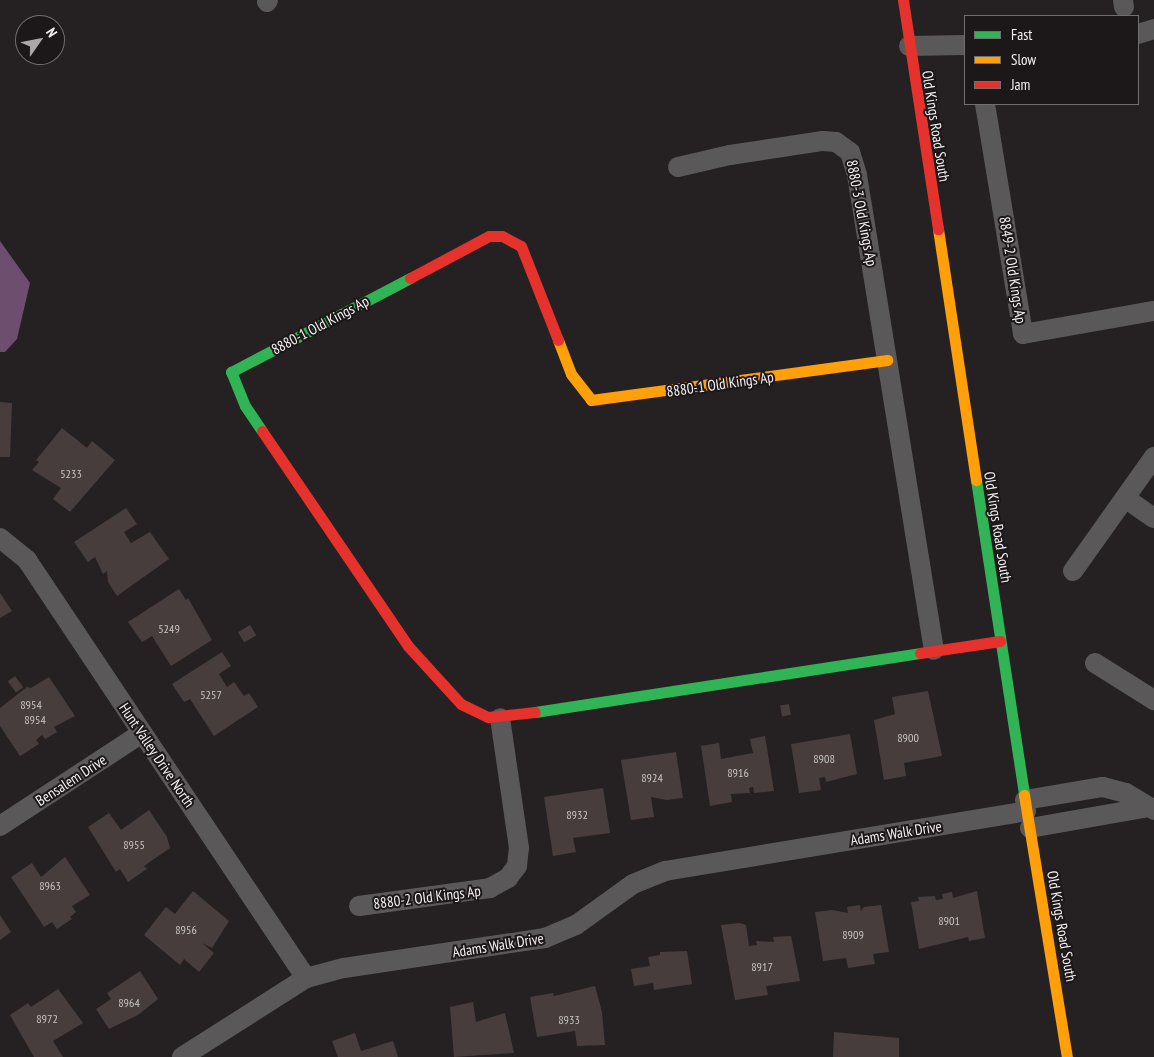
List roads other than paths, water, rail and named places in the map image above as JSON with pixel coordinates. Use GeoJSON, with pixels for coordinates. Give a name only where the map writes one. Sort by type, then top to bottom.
{"type":"FeatureCollection","features":[{"type":"Feature","properties":{"kind":"street","name":"Old Kings Road South"},"geometry":{"type":"LineString","coordinates":[[903,0],[908,46],[1000,641],[1067,1057]]}},
{"type":"Feature","properties":{"kind":"street"},"geometry":{"type":"LineString","coordinates":[[1139,34],[1154,29]]}},
{"type":"Feature","properties":{"kind":"street"},"geometry":{"type":"LineString","coordinates":[[908,46],[964,44]]}},
{"type":"Feature","properties":{"kind":"street","name":"8849-2 Old Kings Ap"},"geometry":{"type":"LineString","coordinates":[[985,105],[1023,334],[1154,311]]}},
{"type":"Feature","properties":{"kind":"street","name":"8880-3 Old Kings Ap"},"geometry":{"type":"LineString","coordinates":[[678,167],[730,155],[823,141],[836,142],[850,152],[858,175],[887,360]]}},
{"type":"Feature","properties":{"kind":"street","name":"8880-1 Old Kings Ap"},"geometry":{"type":"LineString","coordinates":[[887,360],[591,400],[570,374],[521,246],[502,236],[489,236],[231,372],[244,406],[408,646],[461,704],[488,717],[500,718],[1000,641]]}},
{"type":"Feature","properties":{"kind":"street"},"geometry":{"type":"LineString","coordinates":[[887,360],[934,650]]}},
{"type":"Feature","properties":{"kind":"street"},"geometry":{"type":"LineString","coordinates":[[1073,571],[1154,457]]}},
{"type":"Feature","properties":{"kind":"street"},"geometry":{"type":"LineString","coordinates":[[1125,498],[1154,518]]}},
{"type":"Feature","properties":{"kind":"street","name":"Hunt Valley Drive North"},"geometry":{"type":"LineString","coordinates":[[0,538],[26,560],[306,978]]}},
{"type":"Feature","properties":{"kind":"street"},"geometry":{"type":"LineString","coordinates":[[1095,663],[1154,700]]}},
{"type":"Feature","properties":{"kind":"street","name":"8880-2 Old Kings Ap"},"geometry":{"type":"LineString","coordinates":[[359,906],[490,888],[508,878],[517,866],[519,848],[500,718]]}},
{"type":"Feature","properties":{"kind":"street","name":"Bensalem Drive"},"geometry":{"type":"LineString","coordinates":[[0,826],[142,733]]}},
{"type":"Feature","properties":{"kind":"street"},"geometry":{"type":"LineString","coordinates":[[1027,813],[1103,787],[1126,794],[1151,808]]}},
{"type":"Feature","properties":{"kind":"street"},"geometry":{"type":"LineString","coordinates":[[1027,813],[1151,808]]}},
{"type":"Feature","properties":{"kind":"street","name":"Adams Walk Drive"},"geometry":{"type":"LineString","coordinates":[[182,1057],[306,978],[344,968],[545,938],[576,925],[633,884],[665,871],[1027,813]]}}]}
